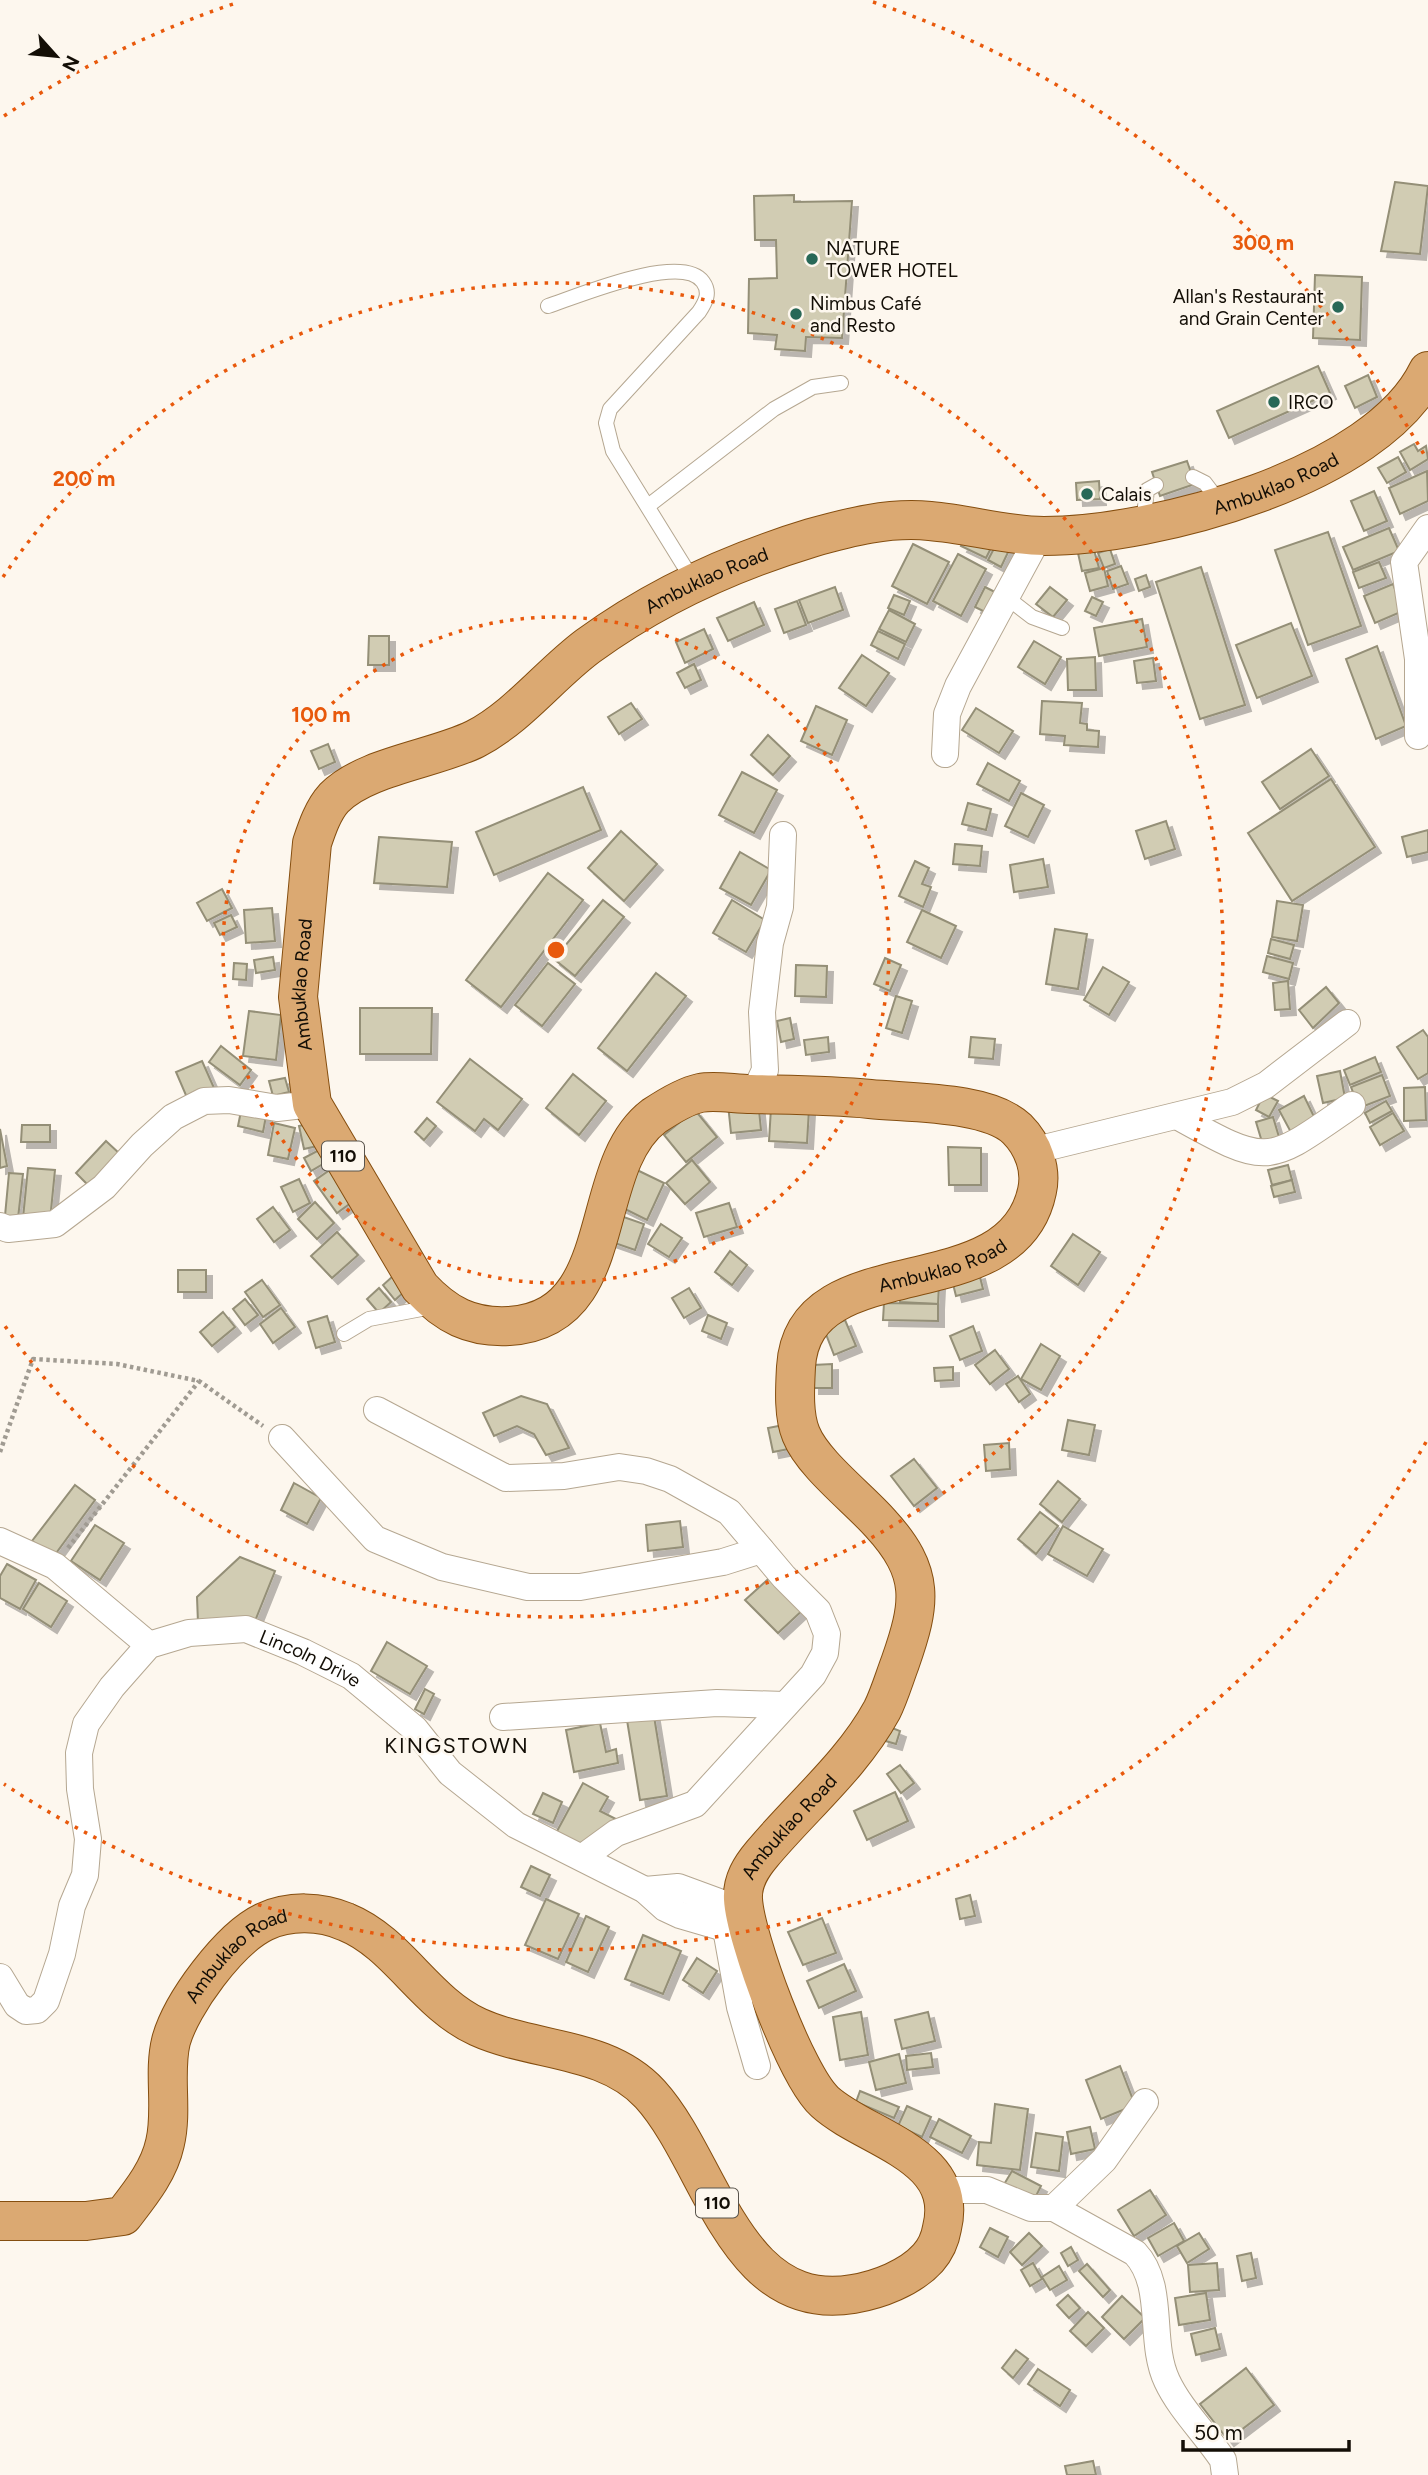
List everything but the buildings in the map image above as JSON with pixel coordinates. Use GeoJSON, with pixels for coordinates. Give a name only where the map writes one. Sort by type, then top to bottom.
{"type":"FeatureCollection","features":[{"type":"Feature","properties":{"kind":"main road","name":"Ambuklao Road"},"geometry":{"type":"LineString","coordinates":[[0,2221],[86,2221],[123,2216],[153,2174],[165,2142],[171,2042],[189,2003],[225,1953],[263,1922],[305,1912],[329,1915],[359,1926],[442,2005],[480,2028],[569,2052],[621,2071],[646,2089],[664,2113],[738,2239],[766,2274],[788,2287],[817,2295],[863,2293],[913,2270],[933,2254],[941,2235],[945,2213],[942,2190],[931,2171],[909,2153],[831,2108],[815,2092],[800,2067],[741,1926],[741,1894],[750,1869],[792,1818],[838,1772],[885,1706],[913,1625],[917,1598],[913,1576],[901,1549],[880,1522],[832,1476],[801,1436],[795,1391],[797,1347],[814,1318],[845,1298],[872,1287],[993,1254],[1012,1238],[1037,1196],[1039,1170],[1032,1151],[1021,1133],[1007,1121],[979,1110],[849,1097],[701,1093],[648,1120],[626,1150],[592,1259],[582,1281],[568,1300],[550,1313],[527,1324],[498,1327],[474,1325],[437,1305],[420,1287],[312,1104],[298,997],[312,844],[320,820],[335,797],[365,779],[475,739],[506,718],[587,647],[694,582],[810,538],[866,524],[902,520],[931,521],[1039,536],[1105,532],[1143,526],[1222,505],[1305,473],[1362,444],[1396,417],[1427,378]]}},
{"type":"Feature","properties":{"kind":"street"},"geometry":{"type":"LineString","coordinates":[[1418,736],[1422,647],[1404,562],[1428,527]]}},
{"type":"Feature","properties":{"kind":"street"},"geometry":{"type":"LineString","coordinates":[[945,754],[947,714],[958,686],[1039,536]]}},
{"type":"Feature","properties":{"kind":"street"},"geometry":{"type":"LineString","coordinates":[[754,1094],[765,1070],[762,1012],[771,943],[780,907],[783,835]]}},
{"type":"Feature","properties":{"kind":"street"},"geometry":{"type":"LineString","coordinates":[[1032,1151],[1232,1102],[1266,1085],[1348,1023]]}},
{"type":"Feature","properties":{"kind":"street"},"geometry":{"type":"LineString","coordinates":[[0,1226],[8,1229],[55,1224],[104,1187],[173,1116],[204,1101],[229,1100],[277,1108],[312,1104]]}},
{"type":"Feature","properties":{"kind":"street"},"geometry":{"type":"LineString","coordinates":[[1177,1116],[1221,1140],[1248,1151],[1270,1154],[1288,1149],[1352,1105]]}},
{"type":"Feature","properties":{"kind":"street"},"geometry":{"type":"LineString","coordinates":[[377,1410],[506,1478],[564,1476],[619,1467],[670,1479],[729,1512],[818,1611],[827,1634],[825,1653],[813,1675],[695,1804],[616,1833],[583,1857]]}},
{"type":"Feature","properties":{"kind":"street"},"geometry":{"type":"LineString","coordinates":[[282,1438],[375,1539],[442,1567],[528,1587],[580,1587],[723,1562],[761,1550]]}},
{"type":"Feature","properties":{"kind":"street"},"geometry":{"type":"LineString","coordinates":[[0,1541],[55,1566],[149,1644],[112,1687],[86,1724],[79,1753],[80,1789],[88,1839],[85,1875],[72,1906],[62,1954],[46,2001],[37,2010],[26,2011],[17,2004],[0,1977]]}},
{"type":"Feature","properties":{"kind":"street","name":"Lincoln Drive"},"geometry":{"type":"LineString","coordinates":[[149,1644],[189,1633],[246,1629],[303,1651],[351,1676],[381,1700],[415,1729],[450,1773],[516,1825],[645,1890],[678,1886],[741,1926]]}},
{"type":"Feature","properties":{"kind":"street"},"geometry":{"type":"LineString","coordinates":[[503,1717],[717,1703],[785,1705]]}},
{"type":"Feature","properties":{"kind":"street"},"geometry":{"type":"LineString","coordinates":[[741,1926],[740,2007],[757,2066]]}},
{"type":"Feature","properties":{"kind":"street"},"geometry":{"type":"LineString","coordinates":[[1054,2208],[1104,2160],[1145,2102]]}},
{"type":"Feature","properties":{"kind":"street"},"geometry":{"type":"LineString","coordinates":[[942,2190],[987,2190],[1031,2208],[1054,2208],[1135,2253],[1146,2264],[1160,2360],[1168,2383],[1223,2460],[1225,2475]]}},
{"type":"Feature","properties":{"kind":"lane"},"geometry":{"type":"LineString","coordinates":[[548,306],[656,272],[685,272],[702,280],[707,290],[706,301],[699,312],[610,409],[606,423],[612,451],[694,582]]}},
{"type":"Feature","properties":{"kind":"lane"},"geometry":{"type":"LineString","coordinates":[[648,506],[774,409],[813,387],[841,383]]}},
{"type":"Feature","properties":{"kind":"lane"},"geometry":{"type":"LineString","coordinates":[[1193,477],[1205,483],[1222,505]]}},
{"type":"Feature","properties":{"kind":"lane"},"geometry":{"type":"LineString","coordinates":[[1143,526],[1147,490],[1156,485]]}},
{"type":"Feature","properties":{"kind":"lane"},"geometry":{"type":"LineString","coordinates":[[1006,597],[1032,617],[1062,628]]}},
{"type":"Feature","properties":{"kind":"lane"},"geometry":{"type":"LineString","coordinates":[[344,1334],[369,1319],[437,1305]]}},
{"type":"Feature","properties":{"kind":"path"},"geometry":{"type":"LineString","coordinates":[[0,1452],[33,1359],[117,1364],[199,1381],[282,1438]]}},
{"type":"Feature","properties":{"kind":"path"},"geometry":{"type":"LineString","coordinates":[[55,1566],[199,1381]]}},
{"type":"Feature","properties":{"kind":"place","name":"NATURE TOWER HOTEL"},"geometry":{"type":"Point","coordinates":[812,259]}},
{"type":"Feature","properties":{"kind":"place","name":"Allan's Restaurant and Grain Center"},"geometry":{"type":"Point","coordinates":[1338,307]}},
{"type":"Feature","properties":{"kind":"place","name":"Nimbus Café and Resto"},"geometry":{"type":"Point","coordinates":[796,314]}},
{"type":"Feature","properties":{"kind":"place","name":"IRCO"},"geometry":{"type":"Point","coordinates":[1274,402]}},
{"type":"Feature","properties":{"kind":"place","name":"Calais"},"geometry":{"type":"Point","coordinates":[1087,494]}},
{"type":"Feature","properties":{"kind":"district","name":"KINGSTOWN"},"geometry":{"type":"Point","coordinates":[457,1745]}}]}
